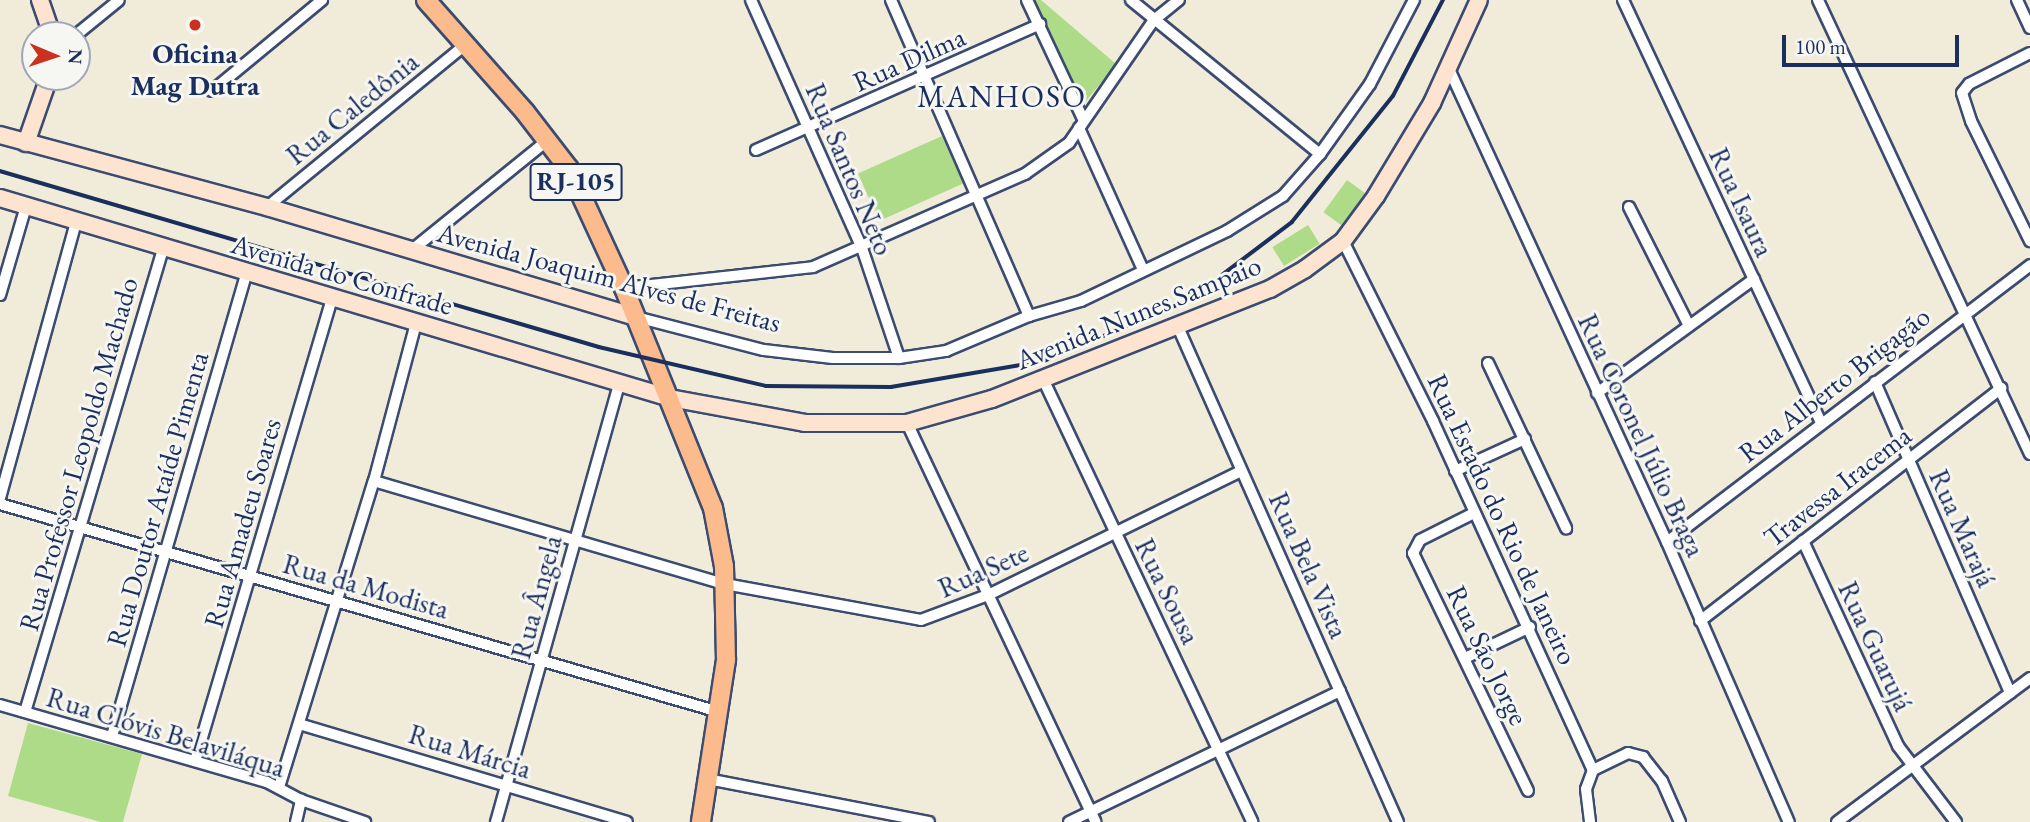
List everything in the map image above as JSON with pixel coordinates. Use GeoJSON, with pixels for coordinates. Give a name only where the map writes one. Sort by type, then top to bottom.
{"type":"FeatureCollection","features":[{"type":"Feature","properties":{"kind":"main road","name":"RJ-105"},"geometry":{"type":"LineString","coordinates":[[426,0],[548,140],[580,189],[670,398],[713,509],[725,584],[726,660],[701,822]]}},
{"type":"Feature","properties":{"kind":"street"},"geometry":{"type":"LineString","coordinates":[[40,0],[47,21]]}},
{"type":"Feature","properties":{"kind":"street"},"geometry":{"type":"LineString","coordinates":[[91,23],[119,0]]}},
{"type":"Feature","properties":{"kind":"street"},"geometry":{"type":"LineString","coordinates":[[212,91],[322,0]]}},
{"type":"Feature","properties":{"kind":"street","name":"Rua Santos Neto"},"geometry":{"type":"LineString","coordinates":[[751,0],[862,248],[899,358]]}},
{"type":"Feature","properties":{"kind":"street"},"geometry":{"type":"LineString","coordinates":[[891,0],[978,192],[1029,316]]}},
{"type":"Feature","properties":{"kind":"street"},"geometry":{"type":"LineString","coordinates":[[1027,0],[1040,24],[1143,270]]}},
{"type":"Feature","properties":{"kind":"street"},"geometry":{"type":"LineString","coordinates":[[1131,0],[1320,154]]}},
{"type":"Feature","properties":{"kind":"street"},"geometry":{"type":"LineString","coordinates":[[624,288],[791,272],[862,248],[1041,165],[1061,151],[1154,20],[1179,0]]}},
{"type":"Feature","properties":{"kind":"street","name":"Avenida Joaquim Alves de Freitas"},"geometry":{"type":"LineString","coordinates":[[0,135],[267,206],[636,317],[764,350],[833,358],[899,358],[946,351],[1029,316],[1081,301],[1268,208],[1320,154],[1370,84],[1414,0]]}},
{"type":"Feature","properties":{"kind":"street","name":"Avenida Nunes Sampaio"},"geometry":{"type":"LineString","coordinates":[[670,398],[805,423],[906,423],[992,399],[1270,289],[1343,241],[1376,196],[1449,69],[1479,0]]}},
{"type":"Feature","properties":{"kind":"street","name":"Rua Isaura"},"geometry":{"type":"LineString","coordinates":[[1623,0],[1821,423]]}},
{"type":"Feature","properties":{"kind":"street"},"geometry":{"type":"LineString","coordinates":[[1818,0],[2002,388],[2030,454]]}},
{"type":"Feature","properties":{"kind":"street"},"geometry":{"type":"LineString","coordinates":[[2017,0],[2030,28]]}},
{"type":"Feature","properties":{"kind":"street","name":"Rua Dilma"},"geometry":{"type":"LineString","coordinates":[[757,150],[927,77],[1040,24]]}},
{"type":"Feature","properties":{"kind":"street","name":"Rua Caledônia"},"geometry":{"type":"LineString","coordinates":[[267,206],[465,45]]}},
{"type":"Feature","properties":{"kind":"street"},"geometry":{"type":"LineString","coordinates":[[2030,52],[1979,79],[1962,93],[1965,108],[2030,241]]}},
{"type":"Feature","properties":{"kind":"street","name":"Rua Coronel Júlio Braga"},"geometry":{"type":"LineString","coordinates":[[1449,69],[1667,542],[1789,822]]}},
{"type":"Feature","properties":{"kind":"street"},"geometry":{"type":"LineString","coordinates":[[26,143],[44,91]]}},
{"type":"Feature","properties":{"kind":"street"},"geometry":{"type":"LineString","coordinates":[[412,250],[548,140]]}},
{"type":"Feature","properties":{"kind":"street","name":"Avenida do Confrade"},"geometry":{"type":"LineString","coordinates":[[0,198],[246,275],[670,398]]}},
{"type":"Feature","properties":{"kind":"street"},"geometry":{"type":"LineString","coordinates":[[0,295],[26,206]]}},
{"type":"Feature","properties":{"kind":"street"},"geometry":{"type":"LineString","coordinates":[[1629,207],[1689,326]]}},
{"type":"Feature","properties":{"kind":"street"},"geometry":{"type":"LineString","coordinates":[[0,498],[76,222]]}},
{"type":"Feature","properties":{"kind":"street","name":"Rua Estado do Rio de Janeiro"},"geometry":{"type":"LineString","coordinates":[[1343,241],[1530,627],[1593,770]]}},
{"type":"Feature","properties":{"kind":"street","name":"Rua Professor Leopoldo Machado"},"geometry":{"type":"LineString","coordinates":[[25,712],[163,248]]}},
{"type":"Feature","properties":{"kind":"street","name":"Rua Alberto Brigagão"},"geometry":{"type":"LineString","coordinates":[[1667,542],[2030,265]]}},
{"type":"Feature","properties":{"kind":"street","name":"Rua Doutor Ataíde Pimenta"},"geometry":{"type":"LineString","coordinates":[[112,736],[246,275]]}},
{"type":"Feature","properties":{"kind":"street"},"geometry":{"type":"LineString","coordinates":[[1597,393],[1754,279]]}},
{"type":"Feature","properties":{"kind":"street","name":"Rua Amadeu Soares"},"geometry":{"type":"LineString","coordinates":[[195,761],[332,299]]}},
{"type":"Feature","properties":{"kind":"street"},"geometry":{"type":"LineString","coordinates":[[279,787],[374,481],[416,323]]}},
{"type":"Feature","properties":{"kind":"street","name":"Rua Bela Vista"},"geometry":{"type":"LineString","coordinates":[[1178,327],[1398,822]]}},
{"type":"Feature","properties":{"kind":"street"},"geometry":{"type":"LineString","coordinates":[[1488,363],[1566,528]]}},
{"type":"Feature","properties":{"kind":"street","name":"Rua Sousa"},"geometry":{"type":"LineString","coordinates":[[1043,379],[1252,822]]}},
{"type":"Feature","properties":{"kind":"street","name":"Rua Marajá"},"geometry":{"type":"LineString","coordinates":[[1875,382],[2010,693]]}},
{"type":"Feature","properties":{"kind":"street","name":"Rua Ângela"},"geometry":{"type":"LineString","coordinates":[[496,822],[619,384]]}},
{"type":"Feature","properties":{"kind":"street","name":"Travessa Iracema"},"geometry":{"type":"LineString","coordinates":[[1700,621],[2002,388]]}},
{"type":"Feature","properties":{"kind":"street"},"geometry":{"type":"LineString","coordinates":[[906,423],[1094,817]]}},
{"type":"Feature","properties":{"kind":"street"},"geometry":{"type":"LineString","coordinates":[[1455,471],[1525,439]]}},
{"type":"Feature","properties":{"kind":"street","name":"Rua Sete"},"geometry":{"type":"LineString","coordinates":[[374,481],[574,542],[725,584],[913,620],[936,617],[988,595],[1241,471]]}},
{"type":"Feature","properties":{"kind":"street","name":"Rua da Modista"},"geometry":{"type":"LineString","coordinates":[[0,504],[719,712]]}},
{"type":"Feature","properties":{"kind":"street","name":"Rua São Jorge"},"geometry":{"type":"LineString","coordinates":[[1474,513],[1420,540],[1413,548],[1415,559],[1528,791]]}},
{"type":"Feature","properties":{"kind":"street","name":"Rua Guarujá"},"geometry":{"type":"LineString","coordinates":[[1803,541],[1911,767],[1956,822]]}},
{"type":"Feature","properties":{"kind":"street"},"geometry":{"type":"LineString","coordinates":[[1465,658],[1530,627]]}},
{"type":"Feature","properties":{"kind":"street"},"geometry":{"type":"LineString","coordinates":[[1837,822],[2029,680]]}},
{"type":"Feature","properties":{"kind":"street"},"geometry":{"type":"LineString","coordinates":[[1069,822],[1094,817],[1340,691]]}},
{"type":"Feature","properties":{"kind":"street","name":"Rua Clóvis Belaviláqua"},"geometry":{"type":"LineString","coordinates":[[0,705],[279,787],[301,800],[361,819]]}},
{"type":"Feature","properties":{"kind":"street","name":"Rua Márcia"},"geometry":{"type":"LineString","coordinates":[[299,724],[627,822]]}},
{"type":"Feature","properties":{"kind":"street"},"geometry":{"type":"LineString","coordinates":[[1590,822],[1586,789],[1593,770],[1628,753],[1643,757],[1662,780],[1680,822]]}},
{"type":"Feature","properties":{"kind":"street"},"geometry":{"type":"LineString","coordinates":[[708,779],[929,822]]}},
{"type":"Feature","properties":{"kind":"street"},"geometry":{"type":"LineString","coordinates":[[296,822],[301,800]]}},
{"type":"Feature","properties":{"kind":"green space"},"geometry":{"type":"Polygon","coordinates":[[[1030,0],[1041,0],[1116,64],[1082,106],[1030,0]]]}},
{"type":"Feature","properties":{"kind":"green space"},"geometry":{"type":"Polygon","coordinates":[[[942,136],[963,184],[879,221],[858,173],[942,136]]]}},
{"type":"Feature","properties":{"kind":"green space"},"geometry":{"type":"Polygon","coordinates":[[[1347,180],[1365,193],[1341,225],[1323,212],[1347,180]]]}},
{"type":"Feature","properties":{"kind":"green space"},"geometry":{"type":"Polygon","coordinates":[[[1308,225],[1320,244],[1284,266],[1272,247],[1308,225]]]}},
{"type":"Feature","properties":{"kind":"green space"},"geometry":{"type":"Polygon","coordinates":[[[28,723],[142,754],[123,822],[101,822],[8,796],[28,723]]]}},
{"type":"Feature","properties":{"kind":"railway"},"geometry":{"type":"LineString","coordinates":[[0,171],[599,347],[766,386],[891,387],[1044,361],[1189,300],[1292,222],[1393,96],[1443,0]]}},
{"type":"Feature","properties":{"kind":"place","name":"Oficina Mag Dutra"},"geometry":{"type":"Point","coordinates":[195,25]}},
{"type":"Feature","properties":{"kind":"district","name":"MANHOSO"},"geometry":{"type":"Point","coordinates":[1002,97]}}]}
